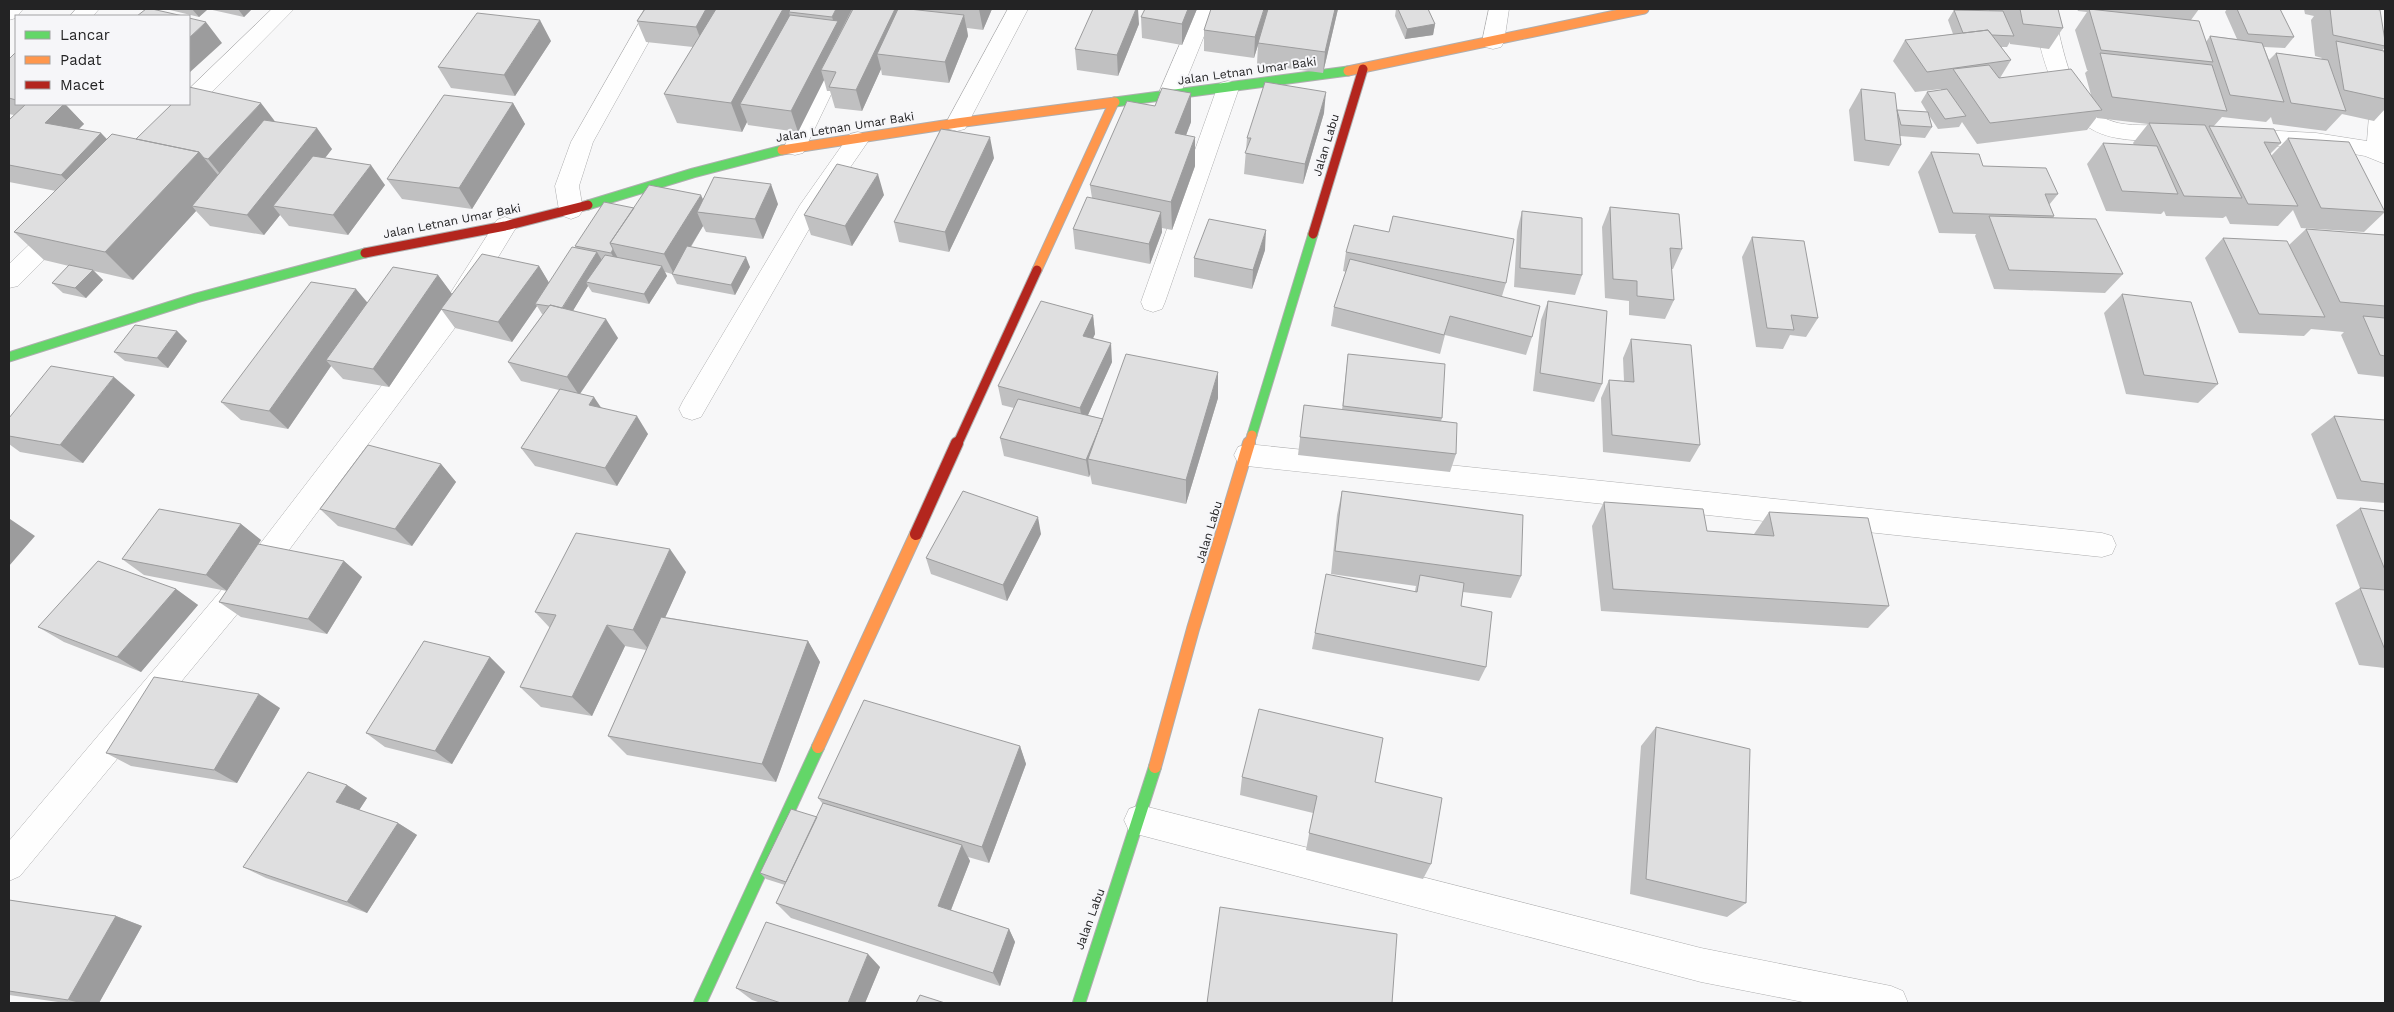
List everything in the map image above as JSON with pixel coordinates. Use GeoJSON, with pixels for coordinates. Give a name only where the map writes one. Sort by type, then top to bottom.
{"type":"FeatureCollection","features":[{"type":"Feature","properties":{"kind":"street"},"geometry":{"type":"LineString","coordinates":[[9,13],[14,9]]}},
{"type":"Feature","properties":{"kind":"street"},"geometry":{"type":"LineString","coordinates":[[190,101],[284,9]]}},
{"type":"Feature","properties":{"kind":"street"},"geometry":{"type":"LineString","coordinates":[[572,210],[567,186],[582,142],[657,9]]}},
{"type":"Feature","properties":{"kind":"street"},"geometry":{"type":"LineString","coordinates":[[795,147],[862,9]]}},
{"type":"Feature","properties":{"kind":"street"},"geometry":{"type":"LineString","coordinates":[[957,123],[1018,9]]}},
{"type":"Feature","properties":{"kind":"street"},"geometry":{"type":"LineString","coordinates":[[1169,95],[1205,9]]}},
{"type":"Feature","properties":{"kind":"street"},"geometry":{"type":"LineString","coordinates":[[1493,42],[1499,9]]}},
{"type":"Feature","properties":{"kind":"street","name":"Jalan Letnan Umar Baki"},"geometry":{"type":"LineString","coordinates":[[9,357],[196,298],[343,257],[505,226],[572,210],[693,173],[795,147],[858,140],[957,123],[1363,69],[1644,9]]}},
{"type":"Feature","properties":{"kind":"street"},"geometry":{"type":"LineString","coordinates":[[2043,9],[2061,83],[2087,119],[2112,130],[2341,144],[2381,154],[2385,52]]}},
{"type":"Feature","properties":{"kind":"street","name":"Jalan Labu"},"geometry":{"type":"LineString","coordinates":[[1079,1003],[1090,960],[1140,820],[1193,629],[1363,69]]}},
{"type":"Feature","properties":{"kind":"street"},"geometry":{"type":"LineString","coordinates":[[1153,302],[1228,88]]}},
{"type":"Feature","properties":{"kind":"street"},"geometry":{"type":"LineString","coordinates":[[700,1003],[1114,102]]}},
{"type":"Feature","properties":{"kind":"street"},"geometry":{"type":"LineString","coordinates":[[692,410],[808,211],[858,140]]}},
{"type":"Feature","properties":{"kind":"street"},"geometry":{"type":"LineString","coordinates":[[9,279],[78,212]]}},
{"type":"Feature","properties":{"kind":"street"},"geometry":{"type":"LineString","coordinates":[[9,865],[268,557],[448,318],[505,226]]}},
{"type":"Feature","properties":{"kind":"street"},"geometry":{"type":"LineString","coordinates":[[1247,455],[2102,545]]}},
{"type":"Feature","properties":{"kind":"street"},"geometry":{"type":"LineString","coordinates":[[1140,820],[1701,965],[1892,1003]]}},
{"type":"Feature","properties":{"kind":"building"},"geometry":{"type":"Polygon","coordinates":[[[146,9],[152,9],[179,15],[138,15],[146,9]]]}},
{"type":"Feature","properties":{"kind":"building"},"geometry":{"type":"Polygon","coordinates":[[[645,9],[706,9],[696,27],[637,21],[645,9]]]}},
{"type":"Feature","properties":{"kind":"building"},"geometry":{"type":"Polygon","coordinates":[[[716,9],[783,9],[731,103],[664,94],[716,9]]]}},
{"type":"Feature","properties":{"kind":"building"},"geometry":{"type":"Polygon","coordinates":[[[790,9],[836,9],[832,17],[789,12],[790,9]]]}},
{"type":"Feature","properties":{"kind":"building"},"geometry":{"type":"Polygon","coordinates":[[[853,9],[895,9],[856,90],[829,87],[836,72],[821,70],[853,9]]]}},
{"type":"Feature","properties":{"kind":"building"},"geometry":{"type":"Polygon","coordinates":[[[898,9],[964,15],[945,62],[877,54],[898,9]]]}},
{"type":"Feature","properties":{"kind":"building"},"geometry":{"type":"Polygon","coordinates":[[[1093,9],[1136,9],[1117,55],[1075,49],[1093,9]]]}},
{"type":"Feature","properties":{"kind":"building"},"geometry":{"type":"Polygon","coordinates":[[[1145,9],[1188,9],[1182,24],[1141,17],[1145,9]]]}},
{"type":"Feature","properties":{"kind":"building"},"geometry":{"type":"Polygon","coordinates":[[[1211,9],[1264,9],[1255,37],[1204,30],[1211,9]]]}},
{"type":"Feature","properties":{"kind":"building"},"geometry":{"type":"Polygon","coordinates":[[[1268,9],[1335,9],[1325,52],[1258,43],[1268,9]]]}},
{"type":"Feature","properties":{"kind":"building"},"geometry":{"type":"Polygon","coordinates":[[[1398,9],[1428,9],[1435,24],[1407,29],[1398,9]]]}},
{"type":"Feature","properties":{"kind":"building"},"geometry":{"type":"Polygon","coordinates":[[[2020,9],[2058,9],[2063,28],[2023,24],[2020,9]]]}},
{"type":"Feature","properties":{"kind":"building"},"geometry":{"type":"Polygon","coordinates":[[[2089,9],[2199,21],[2213,62],[2101,50],[2089,9]]]}},
{"type":"Feature","properties":{"kind":"building"},"geometry":{"type":"Polygon","coordinates":[[[2237,9],[2280,9],[2294,37],[2248,34],[2237,9]]]}},
{"type":"Feature","properties":{"kind":"building"},"geometry":{"type":"Polygon","coordinates":[[[2330,9],[2380,10],[2385,46],[2333,35],[2330,9]]]}},
{"type":"Feature","properties":{"kind":"building"},"geometry":{"type":"Polygon","coordinates":[[[1954,10],[2003,11],[2014,36],[1992,35],[1988,30],[1963,33],[1954,10]]]}},
{"type":"Feature","properties":{"kind":"building"},"geometry":{"type":"Polygon","coordinates":[[[477,13],[540,20],[504,75],[438,67],[477,13]]]}},
{"type":"Feature","properties":{"kind":"building"},"geometry":{"type":"Polygon","coordinates":[[[790,15],[838,21],[791,111],[740,104],[790,15]]]}},
{"type":"Feature","properties":{"kind":"building"},"geometry":{"type":"Polygon","coordinates":[[[190,18],[206,22],[190,37],[190,18]]]}},
{"type":"Feature","properties":{"kind":"building"},"geometry":{"type":"Polygon","coordinates":[[[1988,30],[2011,60],[1927,72],[1905,40],[1988,30]]]}},
{"type":"Feature","properties":{"kind":"building"},"geometry":{"type":"Polygon","coordinates":[[[2210,36],[2262,43],[2284,102],[2230,95],[2210,36]]]}},
{"type":"Feature","properties":{"kind":"building"},"geometry":{"type":"Polygon","coordinates":[[[2336,41],[2384,51],[2385,99],[2344,90],[2336,41]]]}},
{"type":"Feature","properties":{"kind":"building"},"geometry":{"type":"Polygon","coordinates":[[[15,53],[15,100],[9,98],[9,59],[15,53]]]}},
{"type":"Feature","properties":{"kind":"building"},"geometry":{"type":"Polygon","coordinates":[[[2100,53],[2212,65],[2227,111],[2112,97],[2100,53]]]}},
{"type":"Feature","properties":{"kind":"building"},"geometry":{"type":"Polygon","coordinates":[[[2276,53],[2328,60],[2346,111],[2291,103],[2276,53]]]}},
{"type":"Feature","properties":{"kind":"building"},"geometry":{"type":"Polygon","coordinates":[[[1989,65],[1999,78],[2071,69],[2102,110],[1990,123],[1953,69],[1989,65]]]}},
{"type":"Feature","properties":{"kind":"building"},"geometry":{"type":"Polygon","coordinates":[[[1265,82],[1326,92],[1305,164],[1245,153],[1251,138],[1247,138],[1265,82]]]}},
{"type":"Feature","properties":{"kind":"building"},"geometry":{"type":"Polygon","coordinates":[[[190,87],[261,103],[208,159],[204,158],[199,152],[136,139],[171,105],[190,105],[190,87]]]}},
{"type":"Feature","properties":{"kind":"building"},"geometry":{"type":"Polygon","coordinates":[[[1162,88],[1191,93],[1175,133],[1195,137],[1171,202],[1090,185],[1127,101],[1155,106],[1162,88]]]}},
{"type":"Feature","properties":{"kind":"building"},"geometry":{"type":"Polygon","coordinates":[[[1861,89],[1895,93],[1901,145],[1865,140],[1861,89]]]}},
{"type":"Feature","properties":{"kind":"building"},"geometry":{"type":"Polygon","coordinates":[[[1947,89],[1966,116],[1945,119],[1927,92],[1947,89]]]}},
{"type":"Feature","properties":{"kind":"building"},"geometry":{"type":"Polygon","coordinates":[[[444,95],[513,103],[459,188],[387,179],[444,95]]]}},
{"type":"Feature","properties":{"kind":"building"},"geometry":{"type":"Polygon","coordinates":[[[25,105],[63,105],[45,123],[101,133],[61,175],[9,165],[9,120],[25,105]]]}},
{"type":"Feature","properties":{"kind":"building"},"geometry":{"type":"Polygon","coordinates":[[[1897,110],[1928,112],[1932,127],[1901,125],[1897,110]]]}},
{"type":"Feature","properties":{"kind":"building"},"geometry":{"type":"Polygon","coordinates":[[[264,120],[317,128],[247,215],[192,206],[264,120]]]}},
{"type":"Feature","properties":{"kind":"building"},"geometry":{"type":"Polygon","coordinates":[[[2149,123],[2205,125],[2242,198],[2184,196],[2149,123]]]}},
{"type":"Feature","properties":{"kind":"building"},"geometry":{"type":"Polygon","coordinates":[[[2209,126],[2274,129],[2281,143],[2264,142],[2298,206],[2248,204],[2209,126]]]}},
{"type":"Feature","properties":{"kind":"building"},"geometry":{"type":"Polygon","coordinates":[[[941,129],[990,137],[945,232],[894,222],[941,129]]]}},
{"type":"Feature","properties":{"kind":"building"},"geometry":{"type":"Polygon","coordinates":[[[112,134],[199,152],[105,252],[14,232],[112,134]]]}},
{"type":"Feature","properties":{"kind":"building"},"geometry":{"type":"Polygon","coordinates":[[[2288,138],[2349,142],[2385,212],[2321,208],[2288,138]]]}},
{"type":"Feature","properties":{"kind":"building"},"geometry":{"type":"Polygon","coordinates":[[[2103,143],[2157,146],[2178,194],[2122,191],[2103,143]]]}},
{"type":"Feature","properties":{"kind":"building"},"geometry":{"type":"Polygon","coordinates":[[[1931,152],[1979,154],[1983,166],[2046,168],[2058,194],[2045,194],[2054,216],[1953,213],[1931,152]]]}},
{"type":"Feature","properties":{"kind":"building"},"geometry":{"type":"Polygon","coordinates":[[[313,156],[371,165],[333,215],[273,206],[313,156]]]}},
{"type":"Feature","properties":{"kind":"building"},"geometry":{"type":"Polygon","coordinates":[[[837,164],[878,174],[845,226],[804,215],[837,164]]]}},
{"type":"Feature","properties":{"kind":"building"},"geometry":{"type":"Polygon","coordinates":[[[714,177],[771,184],[755,219],[697,212],[714,177]]]}},
{"type":"Feature","properties":{"kind":"building"},"geometry":{"type":"Polygon","coordinates":[[[649,185],[701,195],[664,254],[610,243],[649,185]]]}},
{"type":"Feature","properties":{"kind":"building"},"geometry":{"type":"Polygon","coordinates":[[[1087,197],[1161,212],[1149,244],[1073,229],[1087,197]]]}},
{"type":"Feature","properties":{"kind":"building"},"geometry":{"type":"Polygon","coordinates":[[[604,202],[634,208],[610,243],[613,249],[611,253],[575,246],[604,202]]]}},
{"type":"Feature","properties":{"kind":"building"},"geometry":{"type":"Polygon","coordinates":[[[1610,207],[1679,214],[1682,249],[1670,248],[1674,300],[1637,296],[1637,281],[1613,279],[1610,207]]]}},
{"type":"Feature","properties":{"kind":"building"},"geometry":{"type":"Polygon","coordinates":[[[1522,211],[1582,218],[1582,275],[1520,268],[1522,211]]]}},
{"type":"Feature","properties":{"kind":"building"},"geometry":{"type":"Polygon","coordinates":[[[1393,216],[1514,239],[1506,283],[1346,252],[1354,225],[1389,232],[1393,216]]]}},
{"type":"Feature","properties":{"kind":"building"},"geometry":{"type":"Polygon","coordinates":[[[1989,216],[2096,219],[2123,274],[2009,270],[1989,216]]]}},
{"type":"Feature","properties":{"kind":"building"},"geometry":{"type":"Polygon","coordinates":[[[1209,219],[1266,230],[1253,270],[1194,258],[1209,219]]]}},
{"type":"Feature","properties":{"kind":"building"},"geometry":{"type":"Polygon","coordinates":[[[2306,229],[2385,235],[2385,306],[2340,302],[2306,229]]]}},
{"type":"Feature","properties":{"kind":"building"},"geometry":{"type":"Polygon","coordinates":[[[1752,237],[1804,241],[1818,318],[1791,315],[1794,330],[1767,328],[1752,237]]]}},
{"type":"Feature","properties":{"kind":"building"},"geometry":{"type":"Polygon","coordinates":[[[2223,238],[2287,241],[2325,317],[2259,314],[2223,238]]]}},
{"type":"Feature","properties":{"kind":"building"},"geometry":{"type":"Polygon","coordinates":[[[687,246],[746,257],[731,285],[672,274],[687,246]]]}},
{"type":"Feature","properties":{"kind":"building"},"geometry":{"type":"Polygon","coordinates":[[[572,247],[597,252],[562,308],[535,304],[572,247]]]}},
{"type":"Feature","properties":{"kind":"building"},"geometry":{"type":"Polygon","coordinates":[[[482,254],[539,266],[498,322],[441,309],[482,254]]]}},
{"type":"Feature","properties":{"kind":"building"},"geometry":{"type":"Polygon","coordinates":[[[605,255],[662,266],[644,294],[586,282],[605,255]]]}},
{"type":"Feature","properties":{"kind":"building"},"geometry":{"type":"Polygon","coordinates":[[[1350,259],[1540,306],[1532,337],[1450,316],[1444,335],[1334,307],[1350,259]]]}},
{"type":"Feature","properties":{"kind":"building"},"geometry":{"type":"Polygon","coordinates":[[[69,265],[93,270],[75,288],[52,283],[69,265]]]}},
{"type":"Feature","properties":{"kind":"building"},"geometry":{"type":"Polygon","coordinates":[[[393,267],[438,275],[373,369],[326,360],[393,267]]]}},
{"type":"Feature","properties":{"kind":"building"},"geometry":{"type":"Polygon","coordinates":[[[311,282],[356,289],[269,411],[221,402],[311,282]]]}},
{"type":"Feature","properties":{"kind":"building"},"geometry":{"type":"Polygon","coordinates":[[[2122,294],[2191,302],[2218,384],[2144,375],[2122,294]]]}},
{"type":"Feature","properties":{"kind":"building"},"geometry":{"type":"Polygon","coordinates":[[[1041,301],[1093,315],[1083,336],[1111,343],[1080,408],[998,386],[1041,301]]]}},
{"type":"Feature","properties":{"kind":"building"},"geometry":{"type":"Polygon","coordinates":[[[1548,301],[1607,311],[1602,384],[1540,373],[1548,301]]]}},
{"type":"Feature","properties":{"kind":"building"},"geometry":{"type":"Polygon","coordinates":[[[550,305],[606,319],[567,377],[508,362],[550,305]]]}},
{"type":"Feature","properties":{"kind":"building"},"geometry":{"type":"Polygon","coordinates":[[[2363,316],[2385,318],[2385,356],[2380,355],[2363,316]]]}},
{"type":"Feature","properties":{"kind":"building"},"geometry":{"type":"Polygon","coordinates":[[[135,325],[177,331],[157,358],[114,352],[135,325]]]}},
{"type":"Feature","properties":{"kind":"building"},"geometry":{"type":"Polygon","coordinates":[[[1631,339],[1691,345],[1700,445],[1612,435],[1609,380],[1634,382],[1631,339]]]}},
{"type":"Feature","properties":{"kind":"building"},"geometry":{"type":"Polygon","coordinates":[[[1126,354],[1218,372],[1186,480],[1088,459],[1126,354]]]}},
{"type":"Feature","properties":{"kind":"building"},"geometry":{"type":"Polygon","coordinates":[[[1348,354],[1445,364],[1442,418],[1343,406],[1348,354]]]}},
{"type":"Feature","properties":{"kind":"building"},"geometry":{"type":"Polygon","coordinates":[[[51,366],[114,377],[60,445],[9,436],[9,418],[51,366]]]}},
{"type":"Feature","properties":{"kind":"building"},"geometry":{"type":"Polygon","coordinates":[[[560,389],[594,397],[589,405],[637,416],[605,468],[521,448],[560,389]]]}},
{"type":"Feature","properties":{"kind":"building"},"geometry":{"type":"Polygon","coordinates":[[[1018,399],[1103,419],[1086,460],[1000,438],[1018,399]]]}},
{"type":"Feature","properties":{"kind":"building"},"geometry":{"type":"Polygon","coordinates":[[[1304,405],[1457,423],[1456,454],[1300,437],[1304,405]]]}},
{"type":"Feature","properties":{"kind":"building"},"geometry":{"type":"Polygon","coordinates":[[[2334,416],[2385,420],[2385,484],[2361,481],[2334,416]]]}},
{"type":"Feature","properties":{"kind":"building"},"geometry":{"type":"Polygon","coordinates":[[[368,445],[441,464],[395,529],[320,509],[368,445]]]}},
{"type":"Feature","properties":{"kind":"building"},"geometry":{"type":"Polygon","coordinates":[[[963,491],[1038,517],[1003,585],[926,558],[963,491]]]}},
{"type":"Feature","properties":{"kind":"building"},"geometry":{"type":"Polygon","coordinates":[[[1342,491],[1523,515],[1521,576],[1335,551],[1342,491]]]}},
{"type":"Feature","properties":{"kind":"building"},"geometry":{"type":"Polygon","coordinates":[[[1604,502],[1703,509],[1707,531],[1774,536],[1769,512],[1868,518],[1889,606],[1613,589],[1604,502]]]}},
{"type":"Feature","properties":{"kind":"building"},"geometry":{"type":"Polygon","coordinates":[[[2360,508],[2385,511],[2385,570],[2360,508]]]}},
{"type":"Feature","properties":{"kind":"building"},"geometry":{"type":"Polygon","coordinates":[[[159,509],[241,524],[206,575],[122,559],[159,509]]]}},
{"type":"Feature","properties":{"kind":"building"},"geometry":{"type":"Polygon","coordinates":[[[576,533],[670,549],[633,630],[607,625],[572,697],[520,687],[556,615],[535,612],[576,533]]]}},
{"type":"Feature","properties":{"kind":"building"},"geometry":{"type":"Polygon","coordinates":[[[258,544],[344,561],[308,619],[219,602],[258,544]]]}},
{"type":"Feature","properties":{"kind":"building"},"geometry":{"type":"Polygon","coordinates":[[[98,561],[176,589],[117,657],[38,627],[98,561]]]}},
{"type":"Feature","properties":{"kind":"building"},"geometry":{"type":"Polygon","coordinates":[[[1326,574],[1417,592],[1420,575],[1464,583],[1461,606],[1492,612],[1486,667],[1315,633],[1326,574]]]}},
{"type":"Feature","properties":{"kind":"building"},"geometry":{"type":"Polygon","coordinates":[[[2360,588],[2385,590],[2385,650],[2360,588]]]}},
{"type":"Feature","properties":{"kind":"building"},"geometry":{"type":"Polygon","coordinates":[[[661,617],[808,641],[762,764],[608,736],[661,617]]]}},
{"type":"Feature","properties":{"kind":"building"},"geometry":{"type":"Polygon","coordinates":[[[424,641],[490,657],[435,751],[366,733],[424,641]]]}},
{"type":"Feature","properties":{"kind":"building"},"geometry":{"type":"Polygon","coordinates":[[[154,677],[259,694],[214,770],[106,753],[154,677]]]}},
{"type":"Feature","properties":{"kind":"building"},"geometry":{"type":"Polygon","coordinates":[[[864,700],[1020,746],[982,847],[818,798],[864,700]]]}},
{"type":"Feature","properties":{"kind":"building"},"geometry":{"type":"Polygon","coordinates":[[[1259,709],[1383,738],[1375,782],[1442,798],[1431,864],[1309,833],[1317,796],[1242,777],[1259,709]]]}},
{"type":"Feature","properties":{"kind":"building"},"geometry":{"type":"Polygon","coordinates":[[[1656,727],[1750,749],[1746,903],[1646,879],[1656,727]]]}},
{"type":"Feature","properties":{"kind":"building"},"geometry":{"type":"Polygon","coordinates":[[[308,772],[347,785],[336,802],[398,823],[347,902],[243,867],[308,772]]]}},
{"type":"Feature","properties":{"kind":"building"},"geometry":{"type":"Polygon","coordinates":[[[823,803],[962,845],[938,906],[1009,929],[993,973],[776,903],[823,803]]]}},
{"type":"Feature","properties":{"kind":"building"},"geometry":{"type":"Polygon","coordinates":[[[791,809],[817,817],[786,882],[760,873],[791,809]]]}},
{"type":"Feature","properties":{"kind":"building"},"geometry":{"type":"Polygon","coordinates":[[[9,900],[116,916],[68,1000],[9,991],[9,900]]]}},
{"type":"Feature","properties":{"kind":"building"},"geometry":{"type":"Polygon","coordinates":[[[1220,907],[1397,934],[1392,1003],[1207,1003],[1220,907]]]}},
{"type":"Feature","properties":{"kind":"building"},"geometry":{"type":"Polygon","coordinates":[[[766,922],[868,954],[848,1003],[781,1003],[736,988],[766,922]]]}},
{"type":"Feature","properties":{"kind":"building"},"geometry":{"type":"Polygon","coordinates":[[[920,995],[945,1003],[916,1003],[920,995]]]}},
{"type":"Feature","properties":{"kind":"traffic: fast"},"geometry":{"type":"LineString","coordinates":[[1115,102],[1348,71]]}},
{"type":"Feature","properties":{"kind":"traffic: fast"},"geometry":{"type":"LineString","coordinates":[[588,205],[693,173],[782,150]]}},
{"type":"Feature","properties":{"kind":"traffic: fast"},"geometry":{"type":"LineString","coordinates":[[1252,435],[1313,234]]}},
{"type":"Feature","properties":{"kind":"traffic: fast"},"geometry":{"type":"LineString","coordinates":[[9,357],[196,298],[365,253]]}},
{"type":"Feature","properties":{"kind":"traffic: fast"},"geometry":{"type":"LineString","coordinates":[[700,1003],[818,747]]}},
{"type":"Feature","properties":{"kind":"traffic: fast"},"geometry":{"type":"LineString","coordinates":[[1079,1003],[1087,973],[1155,767]]}},
{"type":"Feature","properties":{"kind":"traffic: slow"},"geometry":{"type":"LineString","coordinates":[[1348,71],[1644,9]]}},
{"type":"Feature","properties":{"kind":"traffic: slow"},"geometry":{"type":"LineString","coordinates":[[1037,270],[1114,102]]}},
{"type":"Feature","properties":{"kind":"traffic: slow"},"geometry":{"type":"LineString","coordinates":[[782,150],[957,123],[1115,102]]}},
{"type":"Feature","properties":{"kind":"traffic: slow"},"geometry":{"type":"LineString","coordinates":[[1155,767],[1193,629],[1252,435]]}},
{"type":"Feature","properties":{"kind":"traffic: slow"},"geometry":{"type":"LineString","coordinates":[[818,747],[916,534]]}},
{"type":"Feature","properties":{"kind":"traffic: jam"},"geometry":{"type":"LineString","coordinates":[[1313,234],[1363,69]]}},
{"type":"Feature","properties":{"kind":"traffic: jam"},"geometry":{"type":"LineString","coordinates":[[365,253],[505,226],[588,205]]}},
{"type":"Feature","properties":{"kind":"traffic: jam"},"geometry":{"type":"LineString","coordinates":[[916,534],[1037,270]]}}]}
